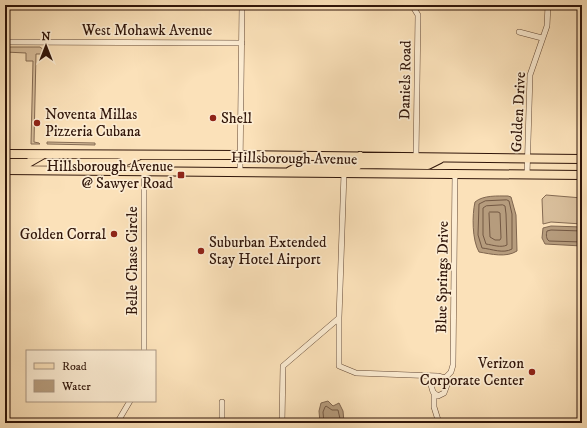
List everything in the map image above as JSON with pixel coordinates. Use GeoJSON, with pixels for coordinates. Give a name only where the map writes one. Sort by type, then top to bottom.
{"type":"FeatureCollection","features":[{"type":"Feature","properties":{"kind":"main road","name":"Hillsborough Avenue"},"geometry":{"type":"LineString","coordinates":[[5,154],[582,159]]}},
{"type":"Feature","properties":{"kind":"main road"},"geometry":{"type":"LineString","coordinates":[[5,163],[28,163],[43,154]]}},
{"type":"Feature","properties":{"kind":"main road"},"geometry":{"type":"LineString","coordinates":[[53,170],[65,163],[121,163],[143,154]]}},
{"type":"Feature","properties":{"kind":"main road"},"geometry":{"type":"LineString","coordinates":[[287,172],[301,165],[345,165],[360,156]]}},
{"type":"Feature","properties":{"kind":"main road"},"geometry":{"type":"LineString","coordinates":[[344,173],[360,164],[428,165],[442,158]]}},
{"type":"Feature","properties":{"kind":"main road","name":"Hillsborough Avenue"},"geometry":{"type":"LineString","coordinates":[[5,170],[582,175]]}},
{"type":"Feature","properties":{"kind":"street"},"geometry":{"type":"LineString","coordinates":[[240,171],[242,5]]}},
{"type":"Feature","properties":{"kind":"street","name":"Daniels Road"},"geometry":{"type":"LineString","coordinates":[[412,5],[418,15],[416,157]]}},
{"type":"Feature","properties":{"kind":"street","name":"Golden Drive"},"geometry":{"type":"LineString","coordinates":[[528,174],[530,74],[547,26],[548,5]]}},
{"type":"Feature","properties":{"kind":"street"},"geometry":{"type":"LineString","coordinates":[[519,32],[542,38]]}},
{"type":"Feature","properties":{"kind":"street","name":"West Mohawk Avenue"},"geometry":{"type":"LineString","coordinates":[[5,42],[242,43]]}},
{"type":"Feature","properties":{"kind":"street","name":"Belle Chase Circle"},"geometry":{"type":"LineString","coordinates":[[144,171],[144,350]]}},
{"type":"Feature","properties":{"kind":"street"},"geometry":{"type":"LineString","coordinates":[[344,173],[339,318],[339,366],[356,373],[438,376],[445,378],[447,385],[444,393],[438,396],[434,394]]}},
{"type":"Feature","properties":{"kind":"street","name":"Blue Springs Drive"},"geometry":{"type":"LineString","coordinates":[[445,378],[451,372],[453,365],[455,173]]}},
{"type":"Feature","properties":{"kind":"street"},"geometry":{"type":"LineString","coordinates":[[282,423],[283,366],[339,318]]}},
{"type":"Feature","properties":{"kind":"street"},"geometry":{"type":"LineString","coordinates":[[438,376],[434,377],[431,385],[434,394],[434,407],[438,423]]}},
{"type":"Feature","properties":{"kind":"street"},"geometry":{"type":"LineString","coordinates":[[117,423],[129,402]]}},
{"type":"Feature","properties":{"kind":"street"},"geometry":{"type":"LineString","coordinates":[[222,402],[222,423]]}},
{"type":"Feature","properties":{"kind":"shaded area"},"geometry":{"type":"Polygon","coordinates":[[[5,47],[40,47],[45,51],[45,54],[36,54],[34,142],[40,144],[31,144],[33,61],[26,61],[26,53],[5,52],[5,47]]]}},
{"type":"Feature","properties":{"kind":"shaded area"},"geometry":{"type":"Polygon","coordinates":[[[47,142],[95,143],[95,145],[47,144],[47,142]]]}},
{"type":"Feature","properties":{"kind":"shaded area"},"geometry":{"type":"Polygon","coordinates":[[[546,195],[582,198],[582,224],[551,222],[543,224],[542,199],[546,195]]]}},
{"type":"Feature","properties":{"kind":"water"},"geometry":{"type":"Polygon","coordinates":[[[486,197],[511,197],[516,215],[517,251],[503,255],[479,252],[475,241],[473,227],[475,202],[486,197]]]}},
{"type":"Feature","properties":{"kind":"water"},"geometry":{"type":"Polygon","coordinates":[[[551,226],[582,227],[582,246],[545,244],[542,238],[543,228],[551,226]]]}},
{"type":"Feature","properties":{"kind":"water"},"geometry":{"type":"Polygon","coordinates":[[[328,401],[333,406],[339,403],[343,411],[344,422],[346,423],[320,423],[319,411],[321,403],[328,401]]]}},
{"type":"Feature","properties":{"kind":"place","name":"Shell"},"geometry":{"type":"Point","coordinates":[213,118]}},
{"type":"Feature","properties":{"kind":"place","name":"Noventa Millas Pizzeria Cubana"},"geometry":{"type":"Point","coordinates":[37,123]}},
{"type":"Feature","properties":{"kind":"place","name":"Hillsborough Avenue @ Sawyer Road"},"geometry":{"type":"Point","coordinates":[181,175]}},
{"type":"Feature","properties":{"kind":"place","name":"Golden Corral"},"geometry":{"type":"Point","coordinates":[114,234]}},
{"type":"Feature","properties":{"kind":"place","name":"Suburban Extended Stay Hotel Airport"},"geometry":{"type":"Point","coordinates":[201,251]}},
{"type":"Feature","properties":{"kind":"place","name":"Verizon Corporate Center"},"geometry":{"type":"Point","coordinates":[532,372]}}]}
